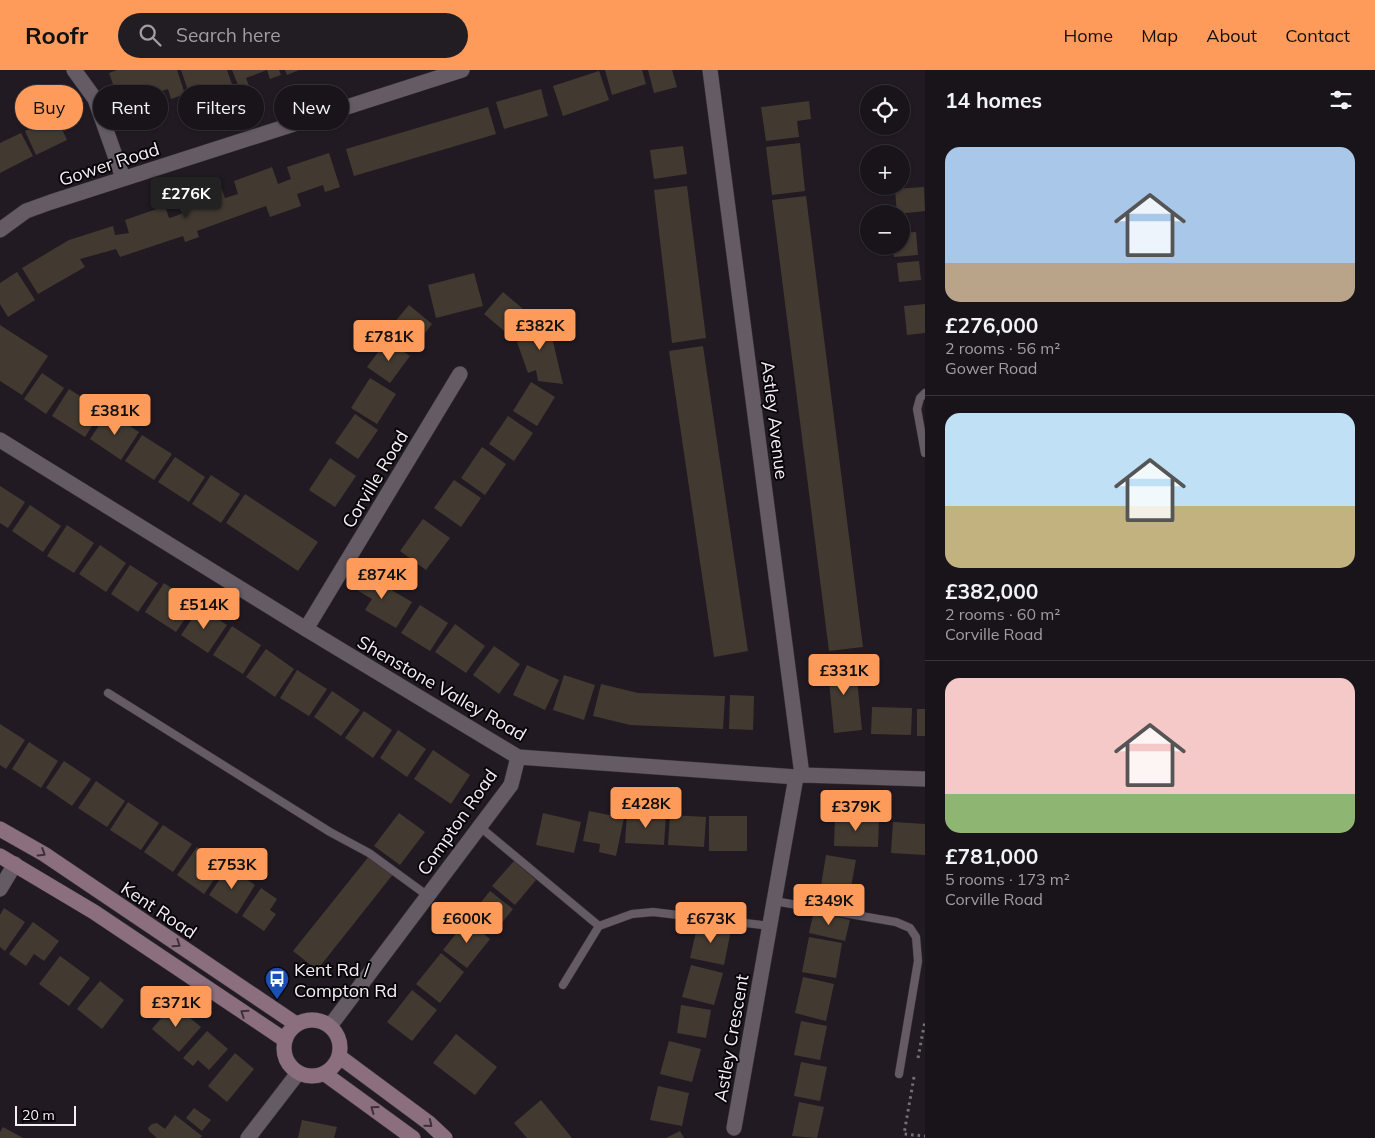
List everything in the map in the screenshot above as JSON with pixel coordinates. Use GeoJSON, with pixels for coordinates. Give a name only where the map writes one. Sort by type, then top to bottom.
{"type":"FeatureCollection","features":[{"type":"Feature","properties":{"kind":"main road","name":"Kent Road"},"geometry":{"type":"LineString","coordinates":[[0,829],[44,854],[296,1024]]}},
{"type":"Feature","properties":{"kind":"main road"},"geometry":{"type":"LineString","coordinates":[[0,856],[94,912],[285,1040]]}},
{"type":"Feature","properties":{"kind":"main road"},"geometry":{"type":"LineString","coordinates":[[307,1020],[319,1020],[330,1026],[338,1034],[341,1046],[340,1058],[334,1067],[325,1074],[311,1077],[298,1073],[286,1059],[284,1050],[285,1040],[289,1031],[296,1024],[307,1020]]}},
{"type":"Feature","properties":{"kind":"main road"},"geometry":{"type":"LineString","coordinates":[[340,1058],[429,1123],[445,1138]]}},
{"type":"Feature","properties":{"kind":"main road"},"geometry":{"type":"LineString","coordinates":[[325,1074],[413,1138]]}},
{"type":"Feature","properties":{"kind":"street"},"geometry":{"type":"LineString","coordinates":[[74,70],[95,99],[123,178]]}},
{"type":"Feature","properties":{"kind":"street","name":"Gower Road"},"geometry":{"type":"LineString","coordinates":[[0,230],[26,211],[123,178],[462,70]]}},
{"type":"Feature","properties":{"kind":"street","name":"Astley Avenue"},"geometry":{"type":"LineString","coordinates":[[710,70],[799,776]]}},
{"type":"Feature","properties":{"kind":"street","name":"Corville Road"},"geometry":{"type":"LineString","coordinates":[[306,629],[460,374]]}},
{"type":"Feature","properties":{"kind":"street","name":"Shenstone Valley Road"},"geometry":{"type":"LineString","coordinates":[[0,440],[518,757],[799,776],[925,779]]}},
{"type":"Feature","properties":{"kind":"street","name":"Compton Road"},"geometry":{"type":"LineString","coordinates":[[330,1026],[511,784],[518,757]]}},
{"type":"Feature","properties":{"kind":"street","name":"Astley Crescent"},"geometry":{"type":"LineString","coordinates":[[734,1128],[774,901],[799,776]]}},
{"type":"Feature","properties":{"kind":"street"},"geometry":{"type":"LineString","coordinates":[[0,889],[14,864]]}},
{"type":"Feature","properties":{"kind":"street"},"geometry":{"type":"LineString","coordinates":[[248,1138],[298,1073]]}},
{"type":"Feature","properties":{"kind":"lane"},"geometry":{"type":"LineString","coordinates":[[925,393],[920,398],[917,409],[925,453]]}},
{"type":"Feature","properties":{"kind":"lane"},"geometry":{"type":"LineString","coordinates":[[108,693],[330,832],[369,853],[428,896]]}},
{"type":"Feature","properties":{"kind":"lane"},"geometry":{"type":"LineString","coordinates":[[480,826],[599,926]]}},
{"type":"Feature","properties":{"kind":"lane"},"geometry":{"type":"LineString","coordinates":[[774,901],[896,922],[910,928],[916,937],[918,961],[899,1074]]}},
{"type":"Feature","properties":{"kind":"lane"},"geometry":{"type":"LineString","coordinates":[[563,985],[599,926],[632,914],[653,912],[770,926]]}},
{"type":"Feature","properties":{"kind":"path"},"geometry":{"type":"LineString","coordinates":[[918,1058],[925,1021]]}},
{"type":"Feature","properties":{"kind":"path"},"geometry":{"type":"LineString","coordinates":[[916,1068],[904,1134],[925,1136]]}},
{"type":"Feature","properties":{"kind":"building"},"geometry":{"type":"Polygon","coordinates":[[[117,70],[177,70],[182,85],[178,85],[178,96],[171,99],[168,85],[113,85],[109,73],[117,70]]]}},
{"type":"Feature","properties":{"kind":"building"},"geometry":{"type":"Polygon","coordinates":[[[181,70],[227,70],[232,85],[220,85],[186,85],[181,70]]]}},
{"type":"Feature","properties":{"kind":"building"},"geometry":{"type":"Polygon","coordinates":[[[232,70],[267,70],[246,78],[249,85],[238,85],[232,70]]]}},
{"type":"Feature","properties":{"kind":"building"},"geometry":{"type":"Polygon","coordinates":[[[267,70],[279,70],[281,75],[270,79],[267,70]]]}},
{"type":"Feature","properties":{"kind":"building"},"geometry":{"type":"Polygon","coordinates":[[[285,70],[299,70],[287,75],[285,70]]]}},
{"type":"Feature","properties":{"kind":"building"},"geometry":{"type":"Polygon","coordinates":[[[605,70],[642,70],[646,84],[612,95],[605,70]]]}},
{"type":"Feature","properties":{"kind":"building"},"geometry":{"type":"Polygon","coordinates":[[[648,70],[672,70],[677,87],[654,93],[648,70]]]}},
{"type":"Feature","properties":{"kind":"building"},"geometry":{"type":"Polygon","coordinates":[[[599,71],[609,100],[563,116],[553,86],[599,71]]]}},
{"type":"Feature","properties":{"kind":"building"},"geometry":{"type":"Polygon","coordinates":[[[541,89],[548,116],[504,129],[496,102],[541,89]]]}},
{"type":"Feature","properties":{"kind":"building"},"geometry":{"type":"Polygon","coordinates":[[[809,101],[811,119],[797,121],[799,137],[766,141],[761,107],[809,101]]]}},
{"type":"Feature","properties":{"kind":"building"},"geometry":{"type":"Polygon","coordinates":[[[488,107],[496,134],[354,176],[346,149],[488,107]]]}},
{"type":"Feature","properties":{"kind":"building"},"geometry":{"type":"Polygon","coordinates":[[[62,130],[67,140],[36,155],[25,131],[62,130]]]}},
{"type":"Feature","properties":{"kind":"building"},"geometry":{"type":"Polygon","coordinates":[[[21,133],[33,156],[0,173],[0,143],[21,133]]]}},
{"type":"Feature","properties":{"kind":"building"},"geometry":{"type":"Polygon","coordinates":[[[800,143],[805,191],[772,195],[766,147],[800,143]]]}},
{"type":"Feature","properties":{"kind":"building"},"geometry":{"type":"Polygon","coordinates":[[[683,146],[687,174],[654,179],[650,150],[683,146]]]}},
{"type":"Feature","properties":{"kind":"building"},"geometry":{"type":"Polygon","coordinates":[[[329,153],[340,187],[325,192],[323,185],[297,194],[301,206],[270,217],[266,206],[197,231],[199,237],[185,242],[183,236],[120,257],[116,249],[80,259],[85,267],[38,294],[22,268],[69,240],[113,226],[115,235],[129,233],[125,220],[165,206],[169,218],[182,213],[178,202],[221,187],[225,198],[238,194],[234,181],[272,167],[278,184],[291,179],[287,167],[329,153]]]}},
{"type":"Feature","properties":{"kind":"building"},"geometry":{"type":"Polygon","coordinates":[[[687,186],[706,338],[672,343],[654,190],[687,186]]]}},
{"type":"Feature","properties":{"kind":"building"},"geometry":{"type":"Polygon","coordinates":[[[924,187],[925,211],[910,213],[910,205],[896,205],[895,195],[910,195],[910,188],[924,187]]]}},
{"type":"Feature","properties":{"kind":"building"},"geometry":{"type":"Polygon","coordinates":[[[806,196],[863,647],[829,651],[772,200],[806,196]]]}},
{"type":"Feature","properties":{"kind":"building"},"geometry":{"type":"Polygon","coordinates":[[[910,232],[916,232],[918,255],[894,257],[894,255],[910,255],[910,232]]]}},
{"type":"Feature","properties":{"kind":"building"},"geometry":{"type":"Polygon","coordinates":[[[919,261],[921,280],[899,282],[897,263],[919,261]]]}},
{"type":"Feature","properties":{"kind":"building"},"geometry":{"type":"Polygon","coordinates":[[[17,272],[35,300],[8,317],[0,304],[0,283],[17,272]]]}},
{"type":"Feature","properties":{"kind":"building"},"geometry":{"type":"Polygon","coordinates":[[[474,273],[483,306],[436,318],[428,285],[474,273]]]}},
{"type":"Feature","properties":{"kind":"building"},"geometry":{"type":"Polygon","coordinates":[[[503,292],[528,313],[509,335],[484,314],[503,292]]]}},
{"type":"Feature","properties":{"kind":"building"},"geometry":{"type":"Polygon","coordinates":[[[925,304],[925,333],[907,335],[904,306],[925,304]]]}},
{"type":"Feature","properties":{"kind":"building"},"geometry":{"type":"Polygon","coordinates":[[[409,305],[432,324],[411,351],[387,331],[409,305]]]}},
{"type":"Feature","properties":{"kind":"building"},"geometry":{"type":"Polygon","coordinates":[[[546,312],[563,384],[538,381],[536,370],[528,373],[517,342],[527,337],[523,328],[546,312]]]}},
{"type":"Feature","properties":{"kind":"building"},"geometry":{"type":"Polygon","coordinates":[[[0,325],[48,356],[22,395],[0,381],[0,325]]]}},
{"type":"Feature","properties":{"kind":"building"},"geometry":{"type":"Polygon","coordinates":[[[387,340],[410,356],[390,383],[367,367],[387,340]]]}},
{"type":"Feature","properties":{"kind":"building"},"geometry":{"type":"Polygon","coordinates":[[[703,346],[748,651],[714,657],[669,351],[703,346]]]}},
{"type":"Feature","properties":{"kind":"building"},"geometry":{"type":"Polygon","coordinates":[[[42,373],[64,388],[46,414],[24,399],[42,373]]]}},
{"type":"Feature","properties":{"kind":"building"},"geometry":{"type":"Polygon","coordinates":[[[370,378],[396,394],[377,424],[351,408],[370,378]]]}},
{"type":"Feature","properties":{"kind":"building"},"geometry":{"type":"Polygon","coordinates":[[[531,382],[555,397],[537,426],[513,411],[531,382]]]}},
{"type":"Feature","properties":{"kind":"building"},"geometry":{"type":"Polygon","coordinates":[[[69,389],[102,410],[85,437],[52,416],[69,389]]]}},
{"type":"Feature","properties":{"kind":"building"},"geometry":{"type":"Polygon","coordinates":[[[108,412],[139,432],[121,460],[90,439],[108,412]]]}},
{"type":"Feature","properties":{"kind":"building"},"geometry":{"type":"Polygon","coordinates":[[[355,414],[378,430],[358,459],[335,443],[355,414]]]}},
{"type":"Feature","properties":{"kind":"building"},"geometry":{"type":"Polygon","coordinates":[[[508,416],[533,433],[514,461],[489,444],[508,416]]]}},
{"type":"Feature","properties":{"kind":"building"},"geometry":{"type":"Polygon","coordinates":[[[142,435],[172,454],[154,480],[125,461],[142,435]]]}},
{"type":"Feature","properties":{"kind":"building"},"geometry":{"type":"Polygon","coordinates":[[[482,447],[506,464],[485,495],[461,478],[482,447]]]}},
{"type":"Feature","properties":{"kind":"building"},"geometry":{"type":"Polygon","coordinates":[[[175,457],[205,477],[189,502],[158,482],[175,457]]]}},
{"type":"Feature","properties":{"kind":"building"},"geometry":{"type":"Polygon","coordinates":[[[330,458],[356,476],[335,507],[309,490],[330,458]]]}},
{"type":"Feature","properties":{"kind":"building"},"geometry":{"type":"Polygon","coordinates":[[[211,475],[240,494],[221,523],[192,504],[211,475]]]}},
{"type":"Feature","properties":{"kind":"building"},"geometry":{"type":"Polygon","coordinates":[[[454,480],[481,498],[461,527],[434,508],[454,480]]]}},
{"type":"Feature","properties":{"kind":"building"},"geometry":{"type":"Polygon","coordinates":[[[0,486],[25,502],[8,528],[0,523],[0,486]]]}},
{"type":"Feature","properties":{"kind":"building"},"geometry":{"type":"Polygon","coordinates":[[[245,494],[318,542],[298,571],[226,523],[245,494]]]}},
{"type":"Feature","properties":{"kind":"building"},"geometry":{"type":"Polygon","coordinates":[[[30,505],[61,526],[43,552],[12,531],[30,505]]]}},
{"type":"Feature","properties":{"kind":"building"},"geometry":{"type":"Polygon","coordinates":[[[423,519],[450,538],[426,570],[400,551],[423,519]]]}},
{"type":"Feature","properties":{"kind":"building"},"geometry":{"type":"Polygon","coordinates":[[[67,525],[94,543],[74,573],[47,556],[67,525]]]}},
{"type":"Feature","properties":{"kind":"building"},"geometry":{"type":"Polygon","coordinates":[[[100,545],[126,563],[106,592],[79,574],[100,545]]]}},
{"type":"Feature","properties":{"kind":"building"},"geometry":{"type":"Polygon","coordinates":[[[130,565],[158,583],[138,612],[111,594],[130,565]]]}},
{"type":"Feature","properties":{"kind":"building"},"geometry":{"type":"Polygon","coordinates":[[[359,571],[412,602],[396,628],[365,610],[372,599],[350,586],[359,571]]]}},
{"type":"Feature","properties":{"kind":"building"},"geometry":{"type":"Polygon","coordinates":[[[164,583],[195,604],[176,632],[145,612],[164,583]]]}},
{"type":"Feature","properties":{"kind":"building"},"geometry":{"type":"Polygon","coordinates":[[[420,605],[448,623],[430,651],[401,633],[420,605]]]}},
{"type":"Feature","properties":{"kind":"building"},"geometry":{"type":"Polygon","coordinates":[[[200,607],[227,625],[208,653],[181,635],[200,607]]]}},
{"type":"Feature","properties":{"kind":"building"},"geometry":{"type":"Polygon","coordinates":[[[455,624],[485,646],[466,673],[435,652],[455,624]]]}},
{"type":"Feature","properties":{"kind":"building"},"geometry":{"type":"Polygon","coordinates":[[[232,626],[261,645],[243,674],[213,655],[232,626]]]}},
{"type":"Feature","properties":{"kind":"building"},"geometry":{"type":"Polygon","coordinates":[[[494,646],[520,664],[499,694],[473,675],[494,646]]]}},
{"type":"Feature","properties":{"kind":"building"},"geometry":{"type":"Polygon","coordinates":[[[266,649],[294,669],[275,697],[246,677],[266,649]]]}},
{"type":"Feature","properties":{"kind":"building"},"geometry":{"type":"Polygon","coordinates":[[[855,659],[862,730],[834,733],[827,661],[855,659]]]}},
{"type":"Feature","properties":{"kind":"building"},"geometry":{"type":"Polygon","coordinates":[[[527,665],[559,680],[545,710],[513,695],[527,665]]]}},
{"type":"Feature","properties":{"kind":"building"},"geometry":{"type":"Polygon","coordinates":[[[297,670],[327,689],[309,716],[280,698],[297,670]]]}},
{"type":"Feature","properties":{"kind":"building"},"geometry":{"type":"Polygon","coordinates":[[[564,675],[595,685],[584,720],[553,710],[564,675]]]}},
{"type":"Feature","properties":{"kind":"building"},"geometry":{"type":"Polygon","coordinates":[[[601,684],[638,693],[725,696],[723,729],[630,725],[593,716],[601,684]]]}},
{"type":"Feature","properties":{"kind":"building"},"geometry":{"type":"Polygon","coordinates":[[[332,691],[360,710],[341,736],[314,717],[332,691]]]}},
{"type":"Feature","properties":{"kind":"building"},"geometry":{"type":"Polygon","coordinates":[[[730,695],[754,696],[753,730],[729,729],[730,695]]]}},
{"type":"Feature","properties":{"kind":"building"},"geometry":{"type":"Polygon","coordinates":[[[872,707],[912,708],[911,735],[871,734],[872,707]]]}},
{"type":"Feature","properties":{"kind":"building"},"geometry":{"type":"Polygon","coordinates":[[[917,709],[925,709],[925,736],[917,736],[917,709]]]}},
{"type":"Feature","properties":{"kind":"building"},"geometry":{"type":"Polygon","coordinates":[[[364,711],[392,730],[373,758],[345,738],[364,711]]]}},
{"type":"Feature","properties":{"kind":"building"},"geometry":{"type":"Polygon","coordinates":[[[0,724],[25,740],[6,769],[0,765],[0,724]]]}},
{"type":"Feature","properties":{"kind":"building"},"geometry":{"type":"Polygon","coordinates":[[[398,730],[426,749],[407,777],[380,758],[398,730]]]}},
{"type":"Feature","properties":{"kind":"building"},"geometry":{"type":"Polygon","coordinates":[[[29,742],[58,761],[41,788],[12,769],[29,742]]]}},
{"type":"Feature","properties":{"kind":"building"},"geometry":{"type":"Polygon","coordinates":[[[433,750],[470,775],[451,804],[414,779],[433,750]]]}},
{"type":"Feature","properties":{"kind":"building"},"geometry":{"type":"Polygon","coordinates":[[[64,761],[91,779],[72,806],[46,788],[64,761]]]}},
{"type":"Feature","properties":{"kind":"building"},"geometry":{"type":"Polygon","coordinates":[[[96,781],[125,801],[107,827],[78,808],[96,781]]]}},
{"type":"Feature","properties":{"kind":"building"},"geometry":{"type":"Polygon","coordinates":[[[128,802],[159,823],[141,850],[110,830],[128,802]]]}},
{"type":"Feature","properties":{"kind":"building"},"geometry":{"type":"Polygon","coordinates":[[[589,811],[624,818],[616,856],[599,852],[600,844],[583,841],[589,811]]]}},
{"type":"Feature","properties":{"kind":"building"},"geometry":{"type":"Polygon","coordinates":[[[627,812],[666,814],[664,845],[625,843],[627,812]]]}},
{"type":"Feature","properties":{"kind":"building"},"geometry":{"type":"Polygon","coordinates":[[[399,813],[425,832],[400,865],[374,846],[399,813]]]}},
{"type":"Feature","properties":{"kind":"building"},"geometry":{"type":"Polygon","coordinates":[[[543,813],[581,822],[574,853],[536,845],[543,813]]]}},
{"type":"Feature","properties":{"kind":"building"},"geometry":{"type":"Polygon","coordinates":[[[670,815],[706,817],[704,847],[668,845],[670,815]]]}},
{"type":"Feature","properties":{"kind":"building"},"geometry":{"type":"Polygon","coordinates":[[[709,816],[747,816],[747,851],[709,851],[709,816]]]}},
{"type":"Feature","properties":{"kind":"building"},"geometry":{"type":"Polygon","coordinates":[[[835,818],[879,819],[878,847],[834,846],[835,818]]]}},
{"type":"Feature","properties":{"kind":"building"},"geometry":{"type":"Polygon","coordinates":[[[893,822],[925,824],[925,855],[891,853],[893,822]]]}},
{"type":"Feature","properties":{"kind":"building"},"geometry":{"type":"Polygon","coordinates":[[[163,825],[192,844],[173,872],[144,852],[163,825]]]}},
{"type":"Feature","properties":{"kind":"building"},"geometry":{"type":"Polygon","coordinates":[[[197,847],[224,865],[204,894],[177,875],[197,847]]]}},
{"type":"Feature","properties":{"kind":"building"},"geometry":{"type":"Polygon","coordinates":[[[370,855],[394,873],[317,970],[293,951],[370,855]]]}},
{"type":"Feature","properties":{"kind":"building"},"geometry":{"type":"Polygon","coordinates":[[[826,855],[856,860],[848,903],[819,898],[826,855]]]}},
{"type":"Feature","properties":{"kind":"building"},"geometry":{"type":"Polygon","coordinates":[[[514,861],[536,880],[515,905],[492,886],[514,861]]]}},
{"type":"Feature","properties":{"kind":"building"},"geometry":{"type":"Polygon","coordinates":[[[228,867],[255,885],[237,914],[209,895],[228,867]]]}},
{"type":"Feature","properties":{"kind":"building"},"geometry":{"type":"Polygon","coordinates":[[[261,888],[277,899],[270,910],[276,914],[264,931],[242,916],[261,888]]]}},
{"type":"Feature","properties":{"kind":"building"},"geometry":{"type":"Polygon","coordinates":[[[490,891],[513,909],[492,935],[469,917],[490,891]]]}},
{"type":"Feature","properties":{"kind":"building"},"geometry":{"type":"Polygon","coordinates":[[[4,908],[25,922],[5,951],[0,947],[0,915],[4,908]]]}},
{"type":"Feature","properties":{"kind":"building"},"geometry":{"type":"Polygon","coordinates":[[[814,911],[850,920],[845,941],[809,933],[814,911]]]}},
{"type":"Feature","properties":{"kind":"building"},"geometry":{"type":"Polygon","coordinates":[[[467,920],[490,939],[467,968],[443,950],[467,920]]]}},
{"type":"Feature","properties":{"kind":"building"},"geometry":{"type":"Polygon","coordinates":[[[33,922],[59,941],[44,961],[34,954],[26,966],[9,954],[33,922]]]}},
{"type":"Feature","properties":{"kind":"building"},"geometry":{"type":"Polygon","coordinates":[[[698,923],[731,930],[724,965],[690,958],[698,923]]]}},
{"type":"Feature","properties":{"kind":"building"},"geometry":{"type":"Polygon","coordinates":[[[809,937],[842,943],[836,978],[802,972],[809,937]]]}},
{"type":"Feature","properties":{"kind":"building"},"geometry":{"type":"Polygon","coordinates":[[[441,953],[464,972],[440,1003],[416,984],[441,953]]]}},
{"type":"Feature","properties":{"kind":"building"},"geometry":{"type":"Polygon","coordinates":[[[60,956],[90,978],[69,1006],[39,984],[60,956]]]}},
{"type":"Feature","properties":{"kind":"building"},"geometry":{"type":"Polygon","coordinates":[[[691,965],[723,973],[714,1005],[682,997],[691,965]]]}},
{"type":"Feature","properties":{"kind":"building"},"geometry":{"type":"Polygon","coordinates":[[[803,977],[834,984],[826,1021],[795,1013],[803,977]]]}},
{"type":"Feature","properties":{"kind":"building"},"geometry":{"type":"Polygon","coordinates":[[[100,981],[124,1000],[102,1029],[77,1009],[100,981]]]}},
{"type":"Feature","properties":{"kind":"building"},"geometry":{"type":"Polygon","coordinates":[[[412,990],[437,1010],[412,1041],[387,1022],[412,990]]]}},
{"type":"Feature","properties":{"kind":"building"},"geometry":{"type":"Polygon","coordinates":[[[173,1004],[201,1027],[179,1052],[152,1029],[173,1004]]]}},
{"type":"Feature","properties":{"kind":"building"},"geometry":{"type":"Polygon","coordinates":[[[681,1005],[711,1010],[706,1038],[677,1033],[681,1005]]]}},
{"type":"Feature","properties":{"kind":"building"},"geometry":{"type":"Polygon","coordinates":[[[801,1021],[827,1026],[820,1060],[794,1055],[801,1021]]]}},
{"type":"Feature","properties":{"kind":"building"},"geometry":{"type":"Polygon","coordinates":[[[207,1031],[228,1049],[209,1070],[198,1060],[193,1066],[183,1058],[207,1031]]]}},
{"type":"Feature","properties":{"kind":"building"},"geometry":{"type":"Polygon","coordinates":[[[456,1034],[497,1067],[475,1095],[433,1063],[456,1034]]]}},
{"type":"Feature","properties":{"kind":"building"},"geometry":{"type":"Polygon","coordinates":[[[669,1041],[701,1049],[692,1082],[660,1074],[669,1041]]]}},
{"type":"Feature","properties":{"kind":"building"},"geometry":{"type":"Polygon","coordinates":[[[235,1053],[254,1069],[227,1102],[208,1086],[235,1053]]]}},
{"type":"Feature","properties":{"kind":"building"},"geometry":{"type":"Polygon","coordinates":[[[801,1062],[827,1067],[820,1101],[794,1096],[801,1062]]]}},
{"type":"Feature","properties":{"kind":"building"},"geometry":{"type":"Polygon","coordinates":[[[658,1086],[689,1093],[682,1126],[650,1120],[658,1086]]]}},
{"type":"Feature","properties":{"kind":"building"},"geometry":{"type":"Polygon","coordinates":[[[541,1100],[572,1138],[527,1138],[514,1123],[541,1100]]]}},
{"type":"Feature","properties":{"kind":"building"},"geometry":{"type":"Polygon","coordinates":[[[799,1102],[824,1107],[817,1138],[792,1136],[799,1102]]]}},
{"type":"Feature","properties":{"kind":"building"},"geometry":{"type":"Polygon","coordinates":[[[194,1108],[211,1120],[202,1131],[186,1118],[194,1108]]]}},
{"type":"Feature","properties":{"kind":"building"},"geometry":{"type":"Polygon","coordinates":[[[175,1115],[202,1136],[200,1138],[157,1138],[149,1131],[148,1128],[152,1124],[157,1123],[165,1129],[175,1115]]]}},
{"type":"Feature","properties":{"kind":"building"},"geometry":{"type":"Polygon","coordinates":[[[302,1120],[337,1127],[334,1138],[298,1138],[302,1120]]]}},
{"type":"Feature","properties":{"kind":"building"},"geometry":{"type":"Polygon","coordinates":[[[3,1127],[23,1138],[0,1138],[0,1132],[3,1127]]]}},
{"type":"Feature","properties":{"kind":"building"},"geometry":{"type":"Polygon","coordinates":[[[680,1131],[684,1138],[666,1138],[680,1131]]]}},
{"type":"Feature","properties":{"kind":"place","name":"Kent Rd / Compton Rd"},"geometry":{"type":"Point","coordinates":[277,1000]}}]}
